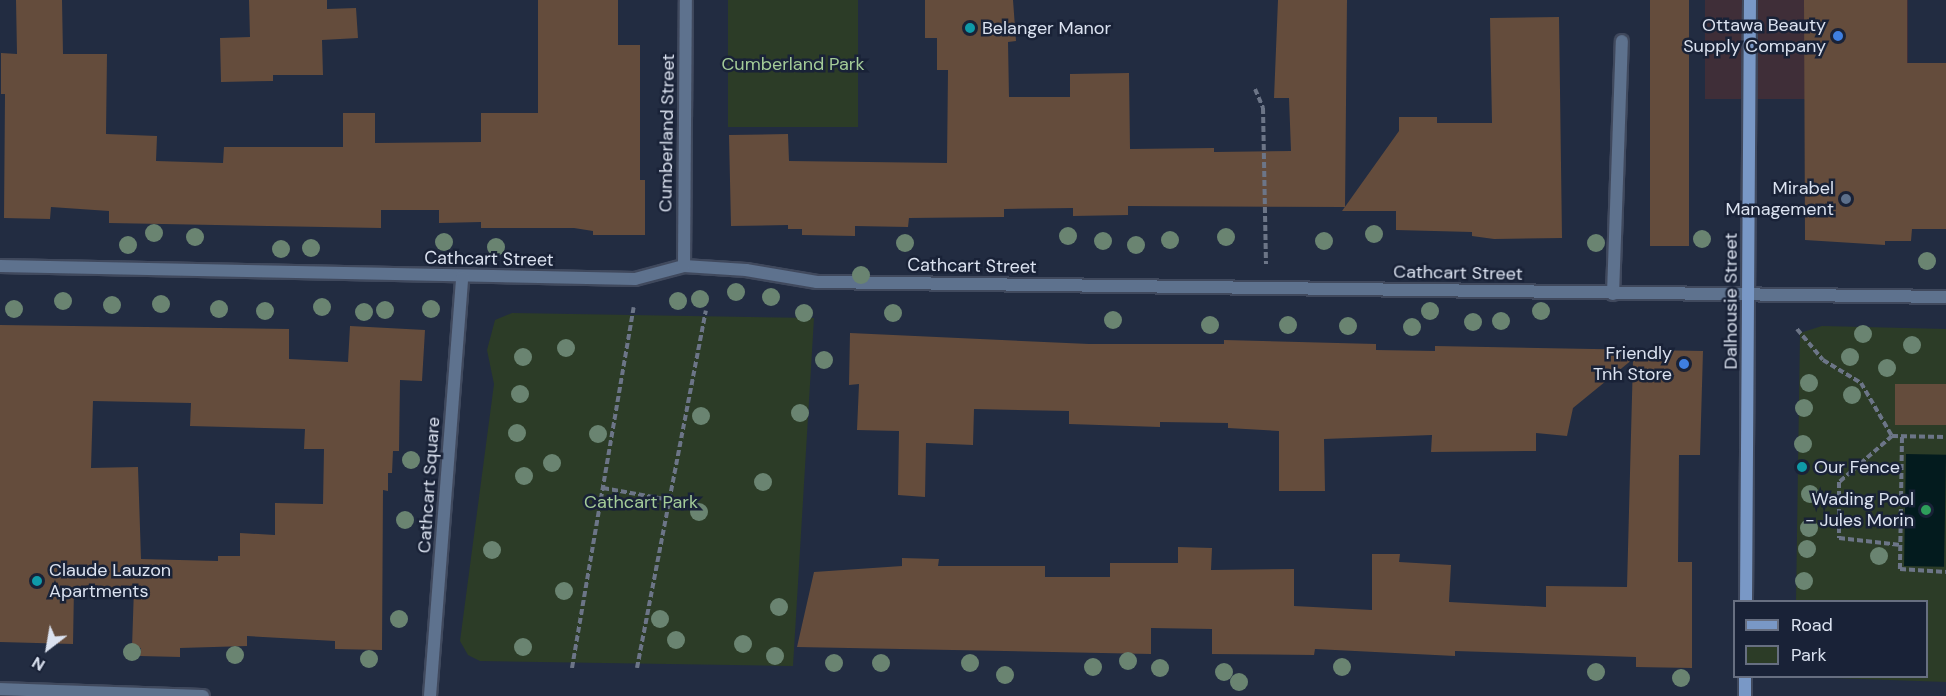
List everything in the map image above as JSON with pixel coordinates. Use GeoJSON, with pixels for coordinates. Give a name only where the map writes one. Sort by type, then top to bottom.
{"type":"FeatureCollection","features":[{"type":"Feature","properties":{"kind":"street","name":"Cumberland Street"},"geometry":{"type":"LineString","coordinates":[[684,266],[686,0]]}},
{"type":"Feature","properties":{"kind":"street","name":"Dalhousie Street"},"geometry":{"type":"LineString","coordinates":[[1746,600],[1750,294],[1750,0]]}},
{"type":"Feature","properties":{"kind":"street"},"geometry":{"type":"LineString","coordinates":[[1613,294],[1622,41]]}},
{"type":"Feature","properties":{"kind":"street","name":"Cathcart Street"},"geometry":{"type":"LineString","coordinates":[[0,266],[635,279],[684,266],[746,270],[817,282],[1946,297]]}},
{"type":"Feature","properties":{"kind":"street","name":"Cathcart Square"},"geometry":{"type":"LineString","coordinates":[[430,696],[462,277]]}},
{"type":"Feature","properties":{"kind":"street"},"geometry":{"type":"LineString","coordinates":[[1745,678],[1745,696]]}},
{"type":"Feature","properties":{"kind":"street"},"geometry":{"type":"LineString","coordinates":[[0,689],[73,694],[203,696]]}},
{"type":"Feature","properties":{"kind":"path"},"geometry":{"type":"LineString","coordinates":[[1255,89],[1263,108],[1266,288]]}},
{"type":"Feature","properties":{"kind":"path"},"geometry":{"type":"LineString","coordinates":[[572,668],[634,307]]}},
{"type":"Feature","properties":{"kind":"path"},"geometry":{"type":"LineString","coordinates":[[637,668],[706,311]]}},
{"type":"Feature","properties":{"kind":"path"},"geometry":{"type":"LineString","coordinates":[[1797,329],[1823,360],[1861,383],[1892,436]]}},
{"type":"Feature","properties":{"kind":"path"},"geometry":{"type":"LineString","coordinates":[[1900,544],[1839,538],[1839,482],[1892,436],[1946,437]]}},
{"type":"Feature","properties":{"kind":"path"},"geometry":{"type":"LineString","coordinates":[[1902,437],[1900,569],[1946,572]]}},
{"type":"Feature","properties":{"kind":"path"},"geometry":{"type":"LineString","coordinates":[[603,488],[670,500]]}},
{"type":"Feature","properties":{"kind":"shaded area"},"geometry":{"type":"Polygon","coordinates":[[[1705,0],[1908,0],[1908,99],[1705,99],[1705,0]]]}},
{"type":"Feature","properties":{"kind":"shaded area","name":"Wading Pool - Jules Morin"},"geometry":{"type":"Polygon","coordinates":[[[1906,454],[1946,455],[1944,567],[1904,566],[1906,454]]]}},
{"type":"Feature","properties":{"kind":"green space","name":"Cumberland Park"},"geometry":{"type":"Polygon","coordinates":[[[728,0],[858,0],[858,127],[728,127],[728,0]]]}},
{"type":"Feature","properties":{"kind":"green space","name":"Cathcart Park"},"geometry":{"type":"Polygon","coordinates":[[[512,313],[814,318],[793,666],[480,661],[468,655],[460,641],[494,384],[487,350],[495,320],[512,313]]]}},
{"type":"Feature","properties":{"kind":"green space"},"geometry":{"type":"Polygon","coordinates":[[[1822,326],[1946,329],[1946,682],[1833,678],[1928,678],[1928,600],[1796,600],[1800,333],[1822,326]]]}},
{"type":"Feature","properties":{"kind":"building"},"geometry":{"type":"Polygon","coordinates":[[[16,0],[62,0],[63,54],[107,54],[106,134],[157,136],[156,161],[223,163],[224,147],[343,147],[343,113],[375,113],[375,143],[481,142],[481,113],[538,113],[538,0],[618,0],[618,45],[640,45],[640,180],[645,180],[645,235],[593,235],[593,231],[574,228],[481,228],[481,222],[439,223],[439,210],[381,210],[381,228],[109,223],[109,211],[51,207],[50,219],[4,218],[5,94],[1,94],[1,53],[17,54],[16,0]]]}},
{"type":"Feature","properties":{"kind":"building"},"geometry":{"type":"Polygon","coordinates":[[[249,0],[327,0],[327,9],[356,8],[358,38],[322,40],[323,75],[273,75],[273,81],[221,82],[220,38],[250,37],[249,0]]]}},
{"type":"Feature","properties":{"kind":"building"},"geometry":{"type":"Polygon","coordinates":[[[925,0],[1013,0],[1016,41],[1008,42],[1009,97],[1070,97],[1070,74],[1129,73],[1130,149],[1214,148],[1214,152],[1291,151],[1289,98],[1274,98],[1278,0],[1347,0],[1345,207],[1128,206],[1128,215],[1073,216],[1073,208],[1004,209],[1004,217],[909,218],[908,227],[855,226],[855,236],[802,235],[802,229],[788,229],[788,225],[731,226],[729,135],[788,134],[789,161],[947,163],[948,70],[937,70],[937,38],[925,38],[925,0]]]}},
{"type":"Feature","properties":{"kind":"building"},"geometry":{"type":"Polygon","coordinates":[[[1650,0],[1689,0],[1689,246],[1650,246],[1650,0]]]}},
{"type":"Feature","properties":{"kind":"building"},"geometry":{"type":"Polygon","coordinates":[[[1804,0],[1907,0],[1907,63],[1946,63],[1946,229],[1912,229],[1911,241],[1885,241],[1885,245],[1805,240],[1804,0]]]}},
{"type":"Feature","properties":{"kind":"building"},"geometry":{"type":"Polygon","coordinates":[[[1559,17],[1562,238],[1494,239],[1472,236],[1472,232],[1396,230],[1396,211],[1342,211],[1399,131],[1399,117],[1437,117],[1437,123],[1492,123],[1490,18],[1559,17]]]}},
{"type":"Feature","properties":{"kind":"building"},"geometry":{"type":"Polygon","coordinates":[[[0,325],[289,329],[289,359],[348,362],[350,326],[425,330],[422,381],[400,380],[399,451],[393,451],[392,473],[388,473],[388,491],[383,490],[382,650],[335,649],[335,641],[247,636],[247,646],[180,648],[180,657],[140,656],[141,648],[132,647],[134,588],[74,588],[73,644],[0,642],[0,325]],[[93,401],[91,468],[138,467],[141,559],[218,561],[218,556],[240,556],[240,533],[275,535],[275,503],[323,504],[324,449],[304,449],[305,429],[190,426],[191,403],[93,401]]]}},
{"type":"Feature","properties":{"kind":"building"},"geometry":{"type":"Polygon","coordinates":[[[850,333],[1089,344],[1224,344],[1224,340],[1376,344],[1376,350],[1435,351],[1435,346],[1703,351],[1700,455],[1679,455],[1678,562],[1692,562],[1692,668],[1636,667],[1636,657],[1455,651],[1455,656],[1315,649],[1314,655],[1212,654],[1212,629],[1151,628],[1151,654],[797,647],[814,572],[902,566],[902,558],[939,559],[938,566],[1045,566],[1045,577],[1110,577],[1110,563],[1178,563],[1178,547],[1212,548],[1211,570],[1294,569],[1294,606],[1372,610],[1372,554],[1400,554],[1399,562],[1451,565],[1449,602],[1546,607],[1546,586],[1627,587],[1633,359],[1573,408],[1567,436],[1536,433],[1536,451],[1431,452],[1432,435],[1324,439],[1325,491],[1279,491],[1279,431],[1228,428],[1228,423],[1160,422],[1160,427],[1069,424],[1069,411],[974,409],[973,445],[926,443],[925,497],[898,495],[899,431],[857,430],[859,384],[849,385],[850,333]]]}},
{"type":"Feature","properties":{"kind":"building"},"geometry":{"type":"Polygon","coordinates":[[[1895,384],[1946,384],[1946,425],[1895,425],[1895,384]]]}},
{"type":"Feature","properties":{"kind":"place","name":"Belanger Manor"},"geometry":{"type":"Point","coordinates":[970,28]}},
{"type":"Feature","properties":{"kind":"place","name":"Ottawa Beauty Supply Company"},"geometry":{"type":"Point","coordinates":[1838,36]}},
{"type":"Feature","properties":{"kind":"place","name":"Mirabel Management"},"geometry":{"type":"Point","coordinates":[1846,199]}},
{"type":"Feature","properties":{"kind":"place","name":"Friendly Tnh Store"},"geometry":{"type":"Point","coordinates":[1684,364]}},
{"type":"Feature","properties":{"kind":"place","name":"Our Fence"},"geometry":{"type":"Point","coordinates":[1802,467]}},
{"type":"Feature","properties":{"kind":"place","name":"Wading Pool - Jules Morin"},"geometry":{"type":"Point","coordinates":[1926,510]}},
{"type":"Feature","properties":{"kind":"place","name":"Claude Lauzon Apartments"},"geometry":{"type":"Point","coordinates":[37,581]}}]}
